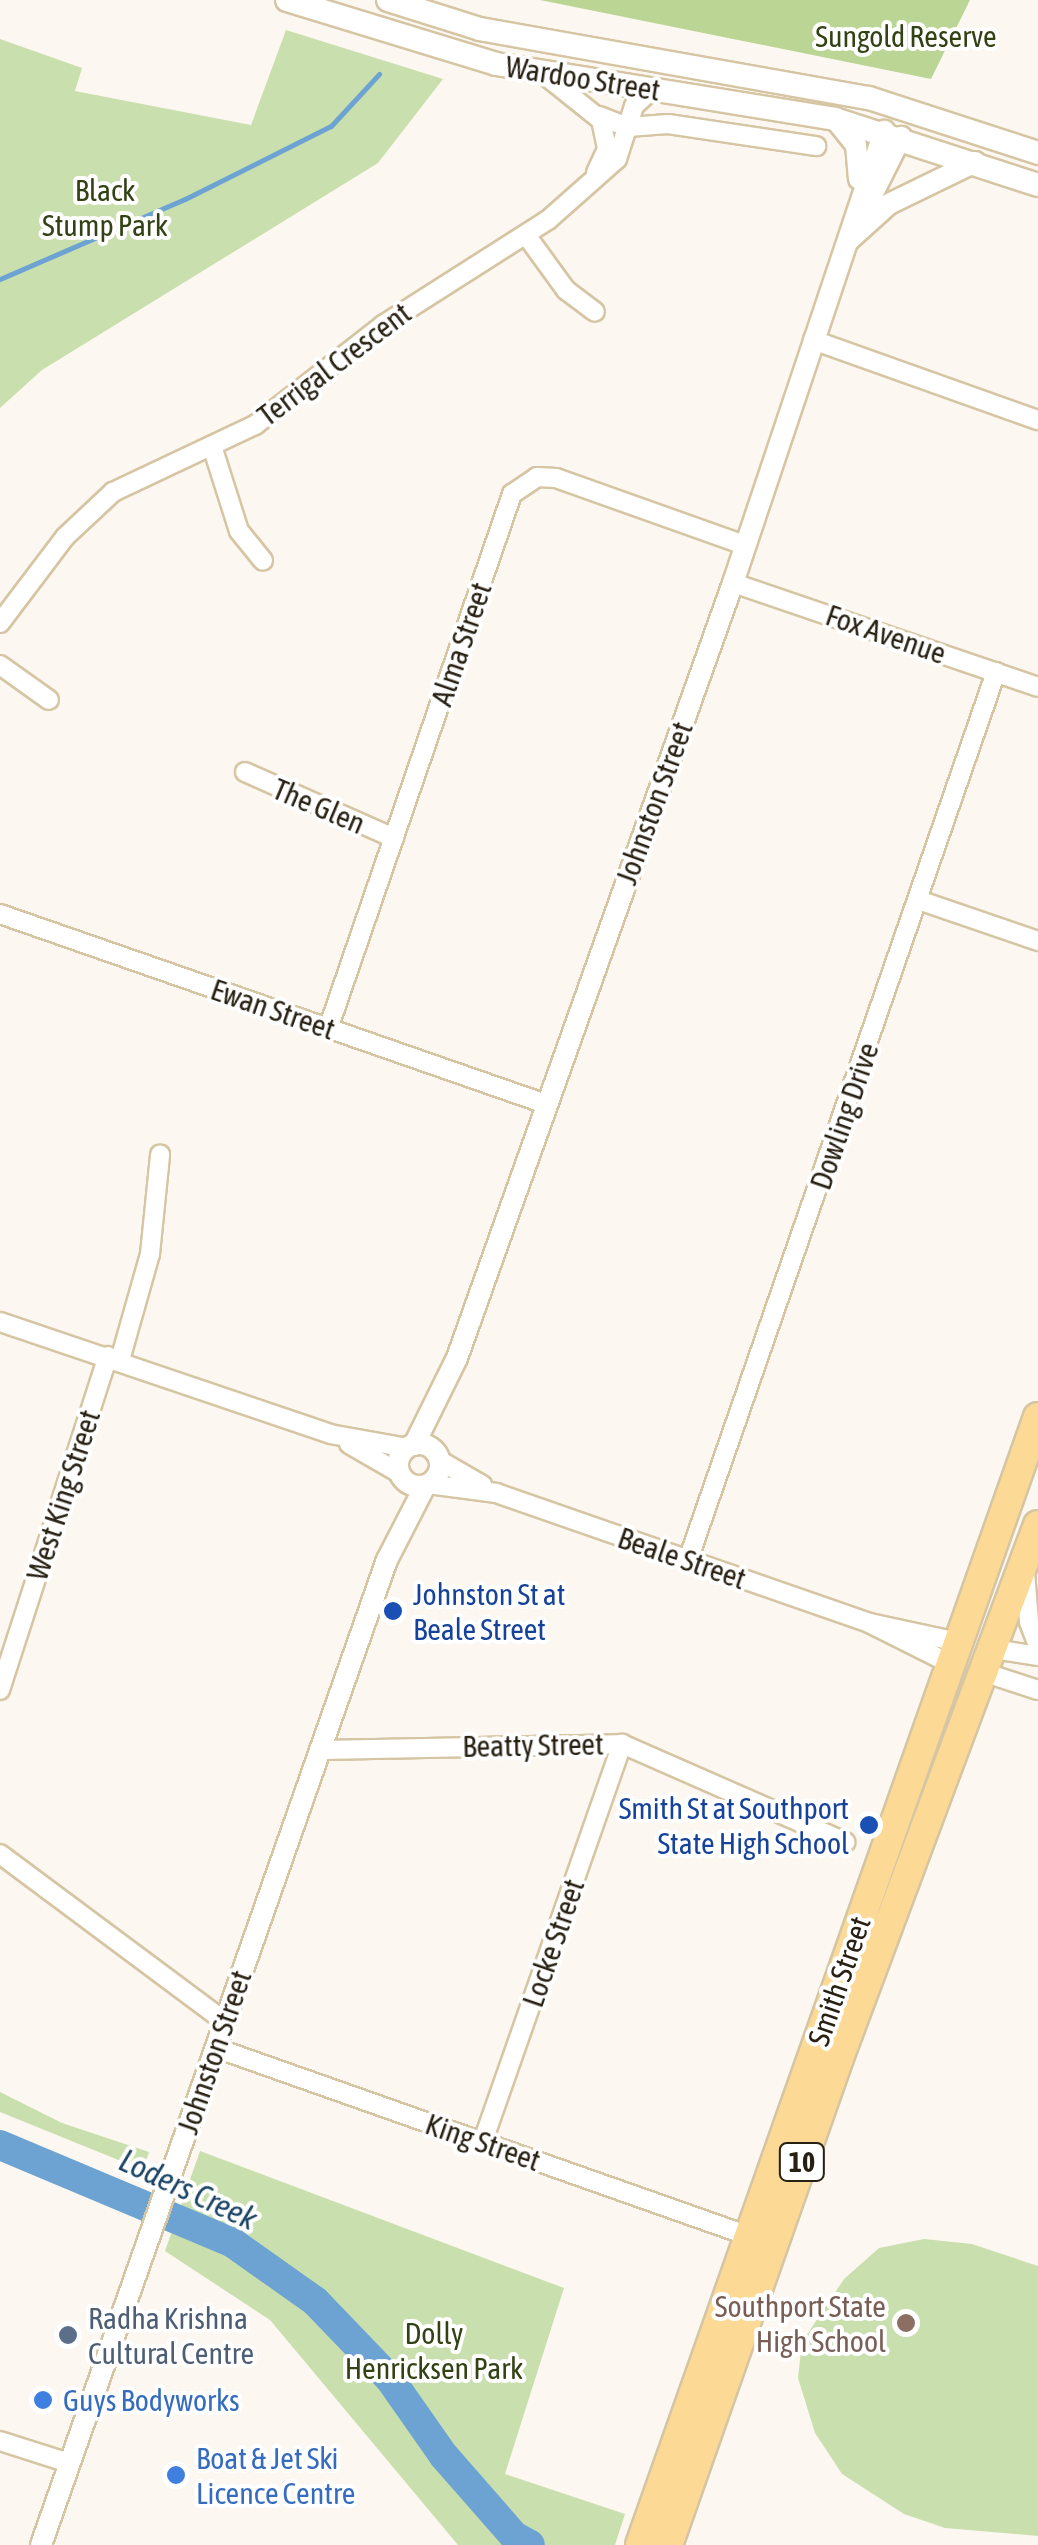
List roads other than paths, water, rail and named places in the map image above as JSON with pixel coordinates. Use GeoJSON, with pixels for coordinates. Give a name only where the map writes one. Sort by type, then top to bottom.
{"type":"FeatureCollection","features":[{"type":"Feature","properties":{"kind":"highway","name":"Smith Street"},"geometry":{"type":"LineString","coordinates":[[640,2545],[1038,1417]]}},
{"type":"Feature","properties":{"kind":"highway","name":"Smith Street"},"geometry":{"type":"LineString","coordinates":[[668,2545],[839,2058],[1038,1525]]}},
{"type":"Feature","properties":{"kind":"highway"},"geometry":{"type":"LineString","coordinates":[[955,1653],[990,1661]]}},
{"type":"Feature","properties":{"kind":"main road","name":"Wardoo Street"},"geometry":{"type":"LineString","coordinates":[[288,0],[447,53],[542,74],[836,119],[893,134],[1038,185]]}},
{"type":"Feature","properties":{"kind":"main road","name":"Wardoo Street"},"geometry":{"type":"LineString","coordinates":[[388,0],[480,28],[901,107],[1038,153]]}},
{"type":"Feature","properties":{"kind":"main road"},"geometry":{"type":"LineString","coordinates":[[893,134],[901,107]]}},
{"type":"Feature","properties":{"kind":"street"},"geometry":{"type":"LineString","coordinates":[[542,74],[599,116],[607,153],[588,186]]}},
{"type":"Feature","properties":{"kind":"street","name":"Terrigal Crescent"},"geometry":{"type":"LineString","coordinates":[[0,623],[88,512],[135,477],[212,446],[287,404],[383,325],[526,235],[588,186],[617,159],[634,106],[651,90]]}},
{"type":"Feature","properties":{"kind":"street","name":"Wardoo Street"},"geometry":{"type":"LineString","coordinates":[[599,116],[628,127],[661,124],[816,146]]}},
{"type":"Feature","properties":{"kind":"street"},"geometry":{"type":"LineString","coordinates":[[836,119],[859,156],[856,201]]}},
{"type":"Feature","properties":{"kind":"street","name":"Johnston Street"},"geometry":{"type":"LineString","coordinates":[[845,246],[856,201],[893,134]]}},
{"type":"Feature","properties":{"kind":"street","name":"Johnston Street"},"geometry":{"type":"LineString","coordinates":[[387,1560],[400,1475],[456,1358],[733,582],[845,246],[893,134]]}},
{"type":"Feature","properties":{"kind":"street"},"geometry":{"type":"LineString","coordinates":[[845,246],[889,204],[974,162]]}},
{"type":"Feature","properties":{"kind":"street"},"geometry":{"type":"LineString","coordinates":[[526,235],[569,294],[596,312]]}},
{"type":"Feature","properties":{"kind":"street"},"geometry":{"type":"LineString","coordinates":[[813,340],[1038,420]]}},
{"type":"Feature","properties":{"kind":"street"},"geometry":{"type":"LineString","coordinates":[[212,446],[239,531],[263,560]]}},
{"type":"Feature","properties":{"kind":"street","name":"Alma Street"},"geometry":{"type":"LineString","coordinates":[[328,1029],[512,494],[537,476],[556,478],[744,545]]}},
{"type":"Feature","properties":{"kind":"street","name":"Fox Avenue"},"geometry":{"type":"LineString","coordinates":[[733,582],[1038,686]]}},
{"type":"Feature","properties":{"kind":"street"},"geometry":{"type":"LineString","coordinates":[[0,665],[49,700]]}},
{"type":"Feature","properties":{"kind":"street","name":"Dowling Drive"},"geometry":{"type":"LineString","coordinates":[[688,1560],[920,901],[996,672]]}},
{"type":"Feature","properties":{"kind":"street","name":"The Glen"},"geometry":{"type":"LineString","coordinates":[[245,772],[394,838]]}},
{"type":"Feature","properties":{"kind":"street"},"geometry":{"type":"LineString","coordinates":[[920,901],[1038,941]]}},
{"type":"Feature","properties":{"kind":"street","name":"Ewan Street"},"geometry":{"type":"LineString","coordinates":[[0,914],[546,1104]]}},
{"type":"Feature","properties":{"kind":"street","name":"West King Street"},"geometry":{"type":"LineString","coordinates":[[0,1690],[9,1630],[150,1254],[160,1156]]}},
{"type":"Feature","properties":{"kind":"street"},"geometry":{"type":"LineString","coordinates":[[0,1322],[330,1434],[411,1446],[437,1456]]}},
{"type":"Feature","properties":{"kind":"street","name":"Johnston Street"},"geometry":{"type":"LineString","coordinates":[[41,2545],[387,1560],[427,1485],[437,1456],[456,1358]]}},
{"type":"Feature","properties":{"kind":"street"},"geometry":{"type":"LineString","coordinates":[[330,1434],[400,1475],[427,1485]]}},
{"type":"Feature","properties":{"kind":"street","name":"Beale Street"},"geometry":{"type":"LineString","coordinates":[[437,1456],[496,1493]]}},
{"type":"Feature","properties":{"kind":"street","name":"Beale Street"},"geometry":{"type":"LineString","coordinates":[[427,1485],[496,1493],[955,1653]]}},
{"type":"Feature","properties":{"kind":"street"},"geometry":{"type":"LineString","coordinates":[[1025,1562],[1027,1610],[1038,1646]]}},
{"type":"Feature","properties":{"kind":"street"},"geometry":{"type":"LineString","coordinates":[[990,1661],[1038,1656]]}},
{"type":"Feature","properties":{"kind":"street"},"geometry":{"type":"LineString","coordinates":[[990,1661],[1038,1690]]}},
{"type":"Feature","properties":{"kind":"street","name":"Beatty Street"},"geometry":{"type":"LineString","coordinates":[[320,1750],[622,1744],[845,1842]]}},
{"type":"Feature","properties":{"kind":"street","name":"Locke Street"},"geometry":{"type":"LineString","coordinates":[[483,2142],[622,1744]]}},
{"type":"Feature","properties":{"kind":"street"},"geometry":{"type":"LineString","coordinates":[[0,1854],[225,2022]]}},
{"type":"Feature","properties":{"kind":"street","name":"King Street"},"geometry":{"type":"LineString","coordinates":[[216,2048],[750,2236]]}},
{"type":"Feature","properties":{"kind":"street"},"geometry":{"type":"LineString","coordinates":[[0,2441],[70,2463]]}},
{"type":"Feature","properties":{"kind":"waterway","name":"Loders Creek"},"geometry":{"type":"LineString","coordinates":[[0,279],[185,199],[331,126],[379,74]]}},
{"type":"Feature","properties":{"kind":"waterway","name":"Loders Creek"},"geometry":{"type":"LineString","coordinates":[[0,2145],[233,2243],[315,2301],[390,2379],[444,2456],[514,2536],[530,2545]]}},
{"type":"Feature","properties":{"kind":"place","name":"Johnston St at Beale Street"},"geometry":{"type":"Point","coordinates":[393,1611]}},
{"type":"Feature","properties":{"kind":"place","name":"Smith St at Southport State High School"},"geometry":{"type":"Point","coordinates":[869,1825]}},
{"type":"Feature","properties":{"kind":"place","name":"Southport State High School"},"geometry":{"type":"Point","coordinates":[906,2323]}},
{"type":"Feature","properties":{"kind":"place","name":"Radha Krishna Cultural Centre"},"geometry":{"type":"Point","coordinates":[68,2335]}},
{"type":"Feature","properties":{"kind":"place","name":"Guys Bodyworks"},"geometry":{"type":"Point","coordinates":[43,2400]}},
{"type":"Feature","properties":{"kind":"place","name":"Boat & Jet Ski Licence Centre"},"geometry":{"type":"Point","coordinates":[176,2475]}},
{"type":"Feature","properties":{"kind":"park label","name":"Sungold Reserve"},"geometry":{"type":"Point","coordinates":[906,36]}},
{"type":"Feature","properties":{"kind":"park label","name":"Black Stump Park"},"geometry":{"type":"Point","coordinates":[105,207]}},
{"type":"Feature","properties":{"kind":"park label","name":"Dolly Henricksen Park"},"geometry":{"type":"Point","coordinates":[434,2350]}}]}
